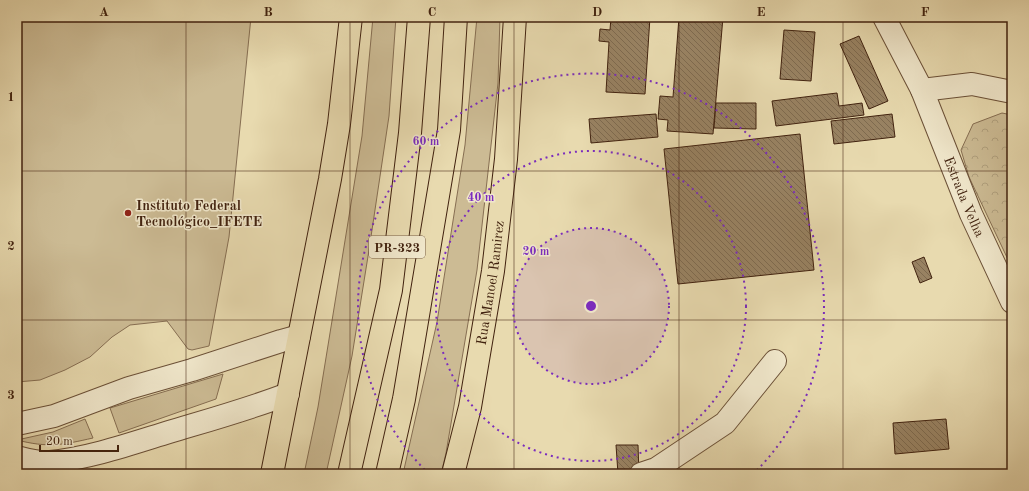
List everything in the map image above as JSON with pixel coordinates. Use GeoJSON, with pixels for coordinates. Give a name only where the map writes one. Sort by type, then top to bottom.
{"type":"FeatureCollection","features":[{"type":"Feature","properties":{"kind":"main road"},"geometry":{"type":"LineString","coordinates":[[272,474],[330,180],[339,124],[351,17]]}},
{"type":"Feature","properties":{"kind":"main road","name":"PR-323"},"geometry":{"type":"LineString","coordinates":[[349,474],[391,290],[410,133],[419,17]]}},
{"type":"Feature","properties":{"kind":"main road","name":"PR-323"},"geometry":{"type":"LineString","coordinates":[[387,474],[404,399],[449,130],[456,17]]}},
{"type":"Feature","properties":{"kind":"main road","name":"Rua Manoel Ramirez"},"geometry":{"type":"LineString","coordinates":[[453,474],[470,407],[492,271],[506,158],[515,17]]}},
{"type":"Feature","properties":{"kind":"street","name":"Estrada Velha"},"geometry":{"type":"LineString","coordinates":[[884,17],[922,90],[971,214],[1012,302]]}},
{"type":"Feature","properties":{"kind":"street"},"geometry":{"type":"LineString","coordinates":[[922,90],[972,84],[1012,92]]}},
{"type":"Feature","properties":{"kind":"street"},"geometry":{"type":"LineString","coordinates":[[17,424],[54,416],[129,388],[192,370],[299,336]]}},
{"type":"Feature","properties":{"kind":"street"},"geometry":{"type":"LineString","coordinates":[[640,474],[656,470],[725,423],[775,361]]}},
{"type":"Feature","properties":{"kind":"street"},"geometry":{"type":"LineString","coordinates":[[17,457],[31,461],[49,462],[74,458],[122,446],[264,403],[288,394]]}},
{"type":"Feature","properties":{"kind":"green space","name":"Instituto Federal Tecnológico_IFETE"},"geometry":{"type":"Polygon","coordinates":[[[17,17],[251,17],[229,237],[209,346],[192,350],[188,349],[167,321],[130,325],[112,337],[90,357],[65,370],[40,380],[17,382],[17,17]]]}},
{"type":"Feature","properties":{"kind":"green space"},"geometry":{"type":"Polygon","coordinates":[[[373,17],[396,17],[389,116],[369,250],[352,356],[326,474],[304,474],[318,407],[362,136],[373,17]]]}},
{"type":"Feature","properties":{"kind":"green space"},"geometry":{"type":"Polygon","coordinates":[[[477,17],[500,17],[498,83],[477,270],[446,453],[441,474],[403,474],[437,322],[465,145],[477,17]]]}},
{"type":"Feature","properties":{"kind":"green space"},"geometry":{"type":"Polygon","coordinates":[[[1002,113],[1012,115],[1012,268],[969,177],[961,150],[973,124],[1002,113]]]}},
{"type":"Feature","properties":{"kind":"green space"},"geometry":{"type":"Polygon","coordinates":[[[223,374],[216,399],[119,433],[110,408],[223,374]]]}},
{"type":"Feature","properties":{"kind":"green space"},"geometry":{"type":"Polygon","coordinates":[[[85,419],[93,438],[55,445],[38,444],[17,440],[53,432],[85,419]]]}},
{"type":"Feature","properties":{"kind":"building"},"geometry":{"type":"Polygon","coordinates":[[[611,17],[650,17],[645,94],[606,92],[609,42],[599,41],[600,29],[610,30],[611,17]]]}},
{"type":"Feature","properties":{"kind":"building"},"geometry":{"type":"Polygon","coordinates":[[[679,17],[723,17],[713,134],[667,131],[668,120],[658,119],[660,96],[673,97],[679,17]]]}},
{"type":"Feature","properties":{"kind":"building"},"geometry":{"type":"Polygon","coordinates":[[[784,30],[815,32],[811,81],[780,79],[784,30]]]}},
{"type":"Feature","properties":{"kind":"building"},"geometry":{"type":"Polygon","coordinates":[[[859,36],[888,101],[869,109],[840,44],[859,36]]]}},
{"type":"Feature","properties":{"kind":"building"},"geometry":{"type":"Polygon","coordinates":[[[837,93],[839,106],[862,103],[864,115],[776,126],[772,101],[837,93]]]}},
{"type":"Feature","properties":{"kind":"building"},"geometry":{"type":"Polygon","coordinates":[[[716,103],[756,103],[756,129],[714,128],[716,103]]]}},
{"type":"Feature","properties":{"kind":"building"},"geometry":{"type":"Polygon","coordinates":[[[656,114],[658,137],[591,143],[589,119],[656,114]]]}},
{"type":"Feature","properties":{"kind":"building"},"geometry":{"type":"Polygon","coordinates":[[[892,114],[895,137],[834,144],[831,121],[892,114]]]}},
{"type":"Feature","properties":{"kind":"building"},"geometry":{"type":"Polygon","coordinates":[[[800,134],[814,270],[678,284],[664,149],[800,134]]]}},
{"type":"Feature","properties":{"kind":"building"},"geometry":{"type":"Polygon","coordinates":[[[924,257],[932,278],[920,283],[912,262],[924,257]]]}},
{"type":"Feature","properties":{"kind":"building"},"geometry":{"type":"Polygon","coordinates":[[[946,419],[949,449],[895,454],[893,423],[946,419]]]}},
{"type":"Feature","properties":{"kind":"building"},"geometry":{"type":"Polygon","coordinates":[[[616,445],[638,445],[639,474],[618,474],[616,445]]]}},
{"type":"Feature","properties":{"kind":"place","name":"Instituto Federal Tecnológico_IFETE"},"geometry":{"type":"Point","coordinates":[128,213]}}]}
